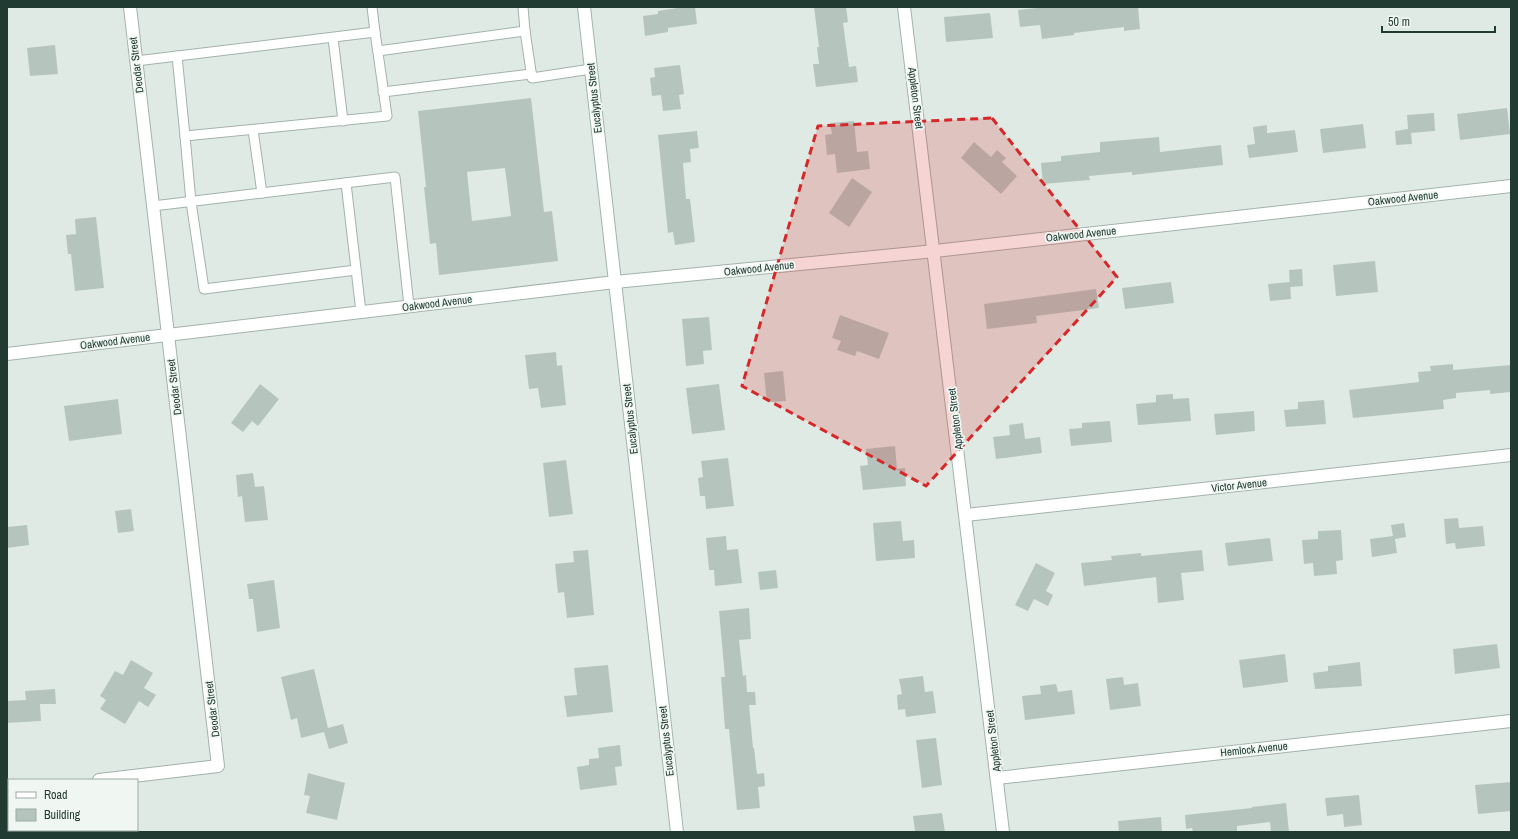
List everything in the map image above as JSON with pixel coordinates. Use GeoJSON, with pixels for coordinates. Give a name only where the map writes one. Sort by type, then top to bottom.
{"type":"FeatureCollection","features":[{"type":"Feature","properties":{"kind":"street","name":"Deodar Street"},"geometry":{"type":"LineString","coordinates":[[108,779],[218,766],[130,7]]}},
{"type":"Feature","properties":{"kind":"street","name":"Eucalyptus Street"},"geometry":{"type":"LineString","coordinates":[[584,7],[676,832]]}},
{"type":"Feature","properties":{"kind":"street","name":"Appleton Street"},"geometry":{"type":"LineString","coordinates":[[904,7],[935,251],[1003,832]]}},
{"type":"Feature","properties":{"kind":"street","name":"Oakwood Avenue"},"geometry":{"type":"LineString","coordinates":[[7,354],[615,282],[935,251],[1511,186]]}},
{"type":"Feature","properties":{"kind":"street","name":"Victor Avenue"},"geometry":{"type":"LineString","coordinates":[[966,515],[1511,455]]}},
{"type":"Feature","properties":{"kind":"street","name":"Hemlock Avenue"},"geometry":{"type":"LineString","coordinates":[[997,778],[1511,721]]}},
{"type":"Feature","properties":{"kind":"lane"},"geometry":{"type":"LineString","coordinates":[[185,136],[387,116],[372,7]]}},
{"type":"Feature","properties":{"kind":"lane"},"geometry":{"type":"LineString","coordinates":[[523,7],[532,78],[591,69]]}},
{"type":"Feature","properties":{"kind":"lane"},"geometry":{"type":"LineString","coordinates":[[378,51],[525,31]]}},
{"type":"Feature","properties":{"kind":"lane"},"geometry":{"type":"LineString","coordinates":[[136,61],[375,32]]}},
{"type":"Feature","properties":{"kind":"lane"},"geometry":{"type":"LineString","coordinates":[[333,38],[343,120]]}},
{"type":"Feature","properties":{"kind":"lane"},"geometry":{"type":"LineString","coordinates":[[177,56],[191,202],[204,289],[356,270]]}},
{"type":"Feature","properties":{"kind":"lane"},"geometry":{"type":"LineString","coordinates":[[383,92],[531,74]]}},
{"type":"Feature","properties":{"kind":"lane"},"geometry":{"type":"LineString","coordinates":[[253,130],[262,193]]}},
{"type":"Feature","properties":{"kind":"lane"},"geometry":{"type":"LineString","coordinates":[[153,206],[395,177],[409,306]]}},
{"type":"Feature","properties":{"kind":"lane"},"geometry":{"type":"LineString","coordinates":[[346,183],[361,312]]}},
{"type":"Feature","properties":{"kind":"highlighted area"},"geometry":{"type":"Polygon","coordinates":[[[992,118],[1117,277],[926,486],[742,386],[818,126],[992,118]]]}},
{"type":"Feature","properties":{"kind":"building"},"geometry":{"type":"Polygon","coordinates":[[[695,7],[697,24],[668,28],[668,32],[645,36],[643,16],[658,14],[658,11],[695,7]]]}},
{"type":"Feature","properties":{"kind":"building"},"geometry":{"type":"Polygon","coordinates":[[[814,7],[846,7],[848,22],[843,23],[849,67],[856,66],[858,82],[816,87],[813,64],[819,64],[817,47],[819,47],[814,7]]]}},
{"type":"Feature","properties":{"kind":"building"},"geometry":{"type":"Polygon","coordinates":[[[1046,7],[1138,7],[1140,29],[1124,31],[1124,27],[1074,33],[1074,35],[1042,39],[1040,25],[1020,27],[1018,10],[1046,7]]]}},
{"type":"Feature","properties":{"kind":"building"},"geometry":{"type":"Polygon","coordinates":[[[990,13],[993,38],[946,42],[944,17],[990,13]]]}},
{"type":"Feature","properties":{"kind":"building"},"geometry":{"type":"Polygon","coordinates":[[[55,45],[58,74],[30,76],[27,48],[55,45]]]}},
{"type":"Feature","properties":{"kind":"building"},"geometry":{"type":"Polygon","coordinates":[[[680,65],[684,94],[679,95],[681,109],[663,111],[661,95],[652,96],[650,78],[655,77],[654,68],[680,65]]]}},
{"type":"Feature","properties":{"kind":"building"},"geometry":{"type":"Polygon","coordinates":[[[531,98],[544,212],[552,211],[558,261],[439,275],[436,243],[430,244],[418,111],[531,98]],[[505,168],[467,172],[472,221],[511,216],[505,168]]]}},
{"type":"Feature","properties":{"kind":"building"},"geometry":{"type":"Polygon","coordinates":[[[1507,108],[1510,134],[1460,140],[1457,114],[1507,108]]]}},
{"type":"Feature","properties":{"kind":"building"},"geometry":{"type":"Polygon","coordinates":[[[1434,113],[1435,131],[1411,133],[1412,144],[1396,145],[1395,131],[1408,129],[1407,115],[1434,113]]]}},
{"type":"Feature","properties":{"kind":"building"},"geometry":{"type":"Polygon","coordinates":[[[854,121],[857,152],[868,151],[870,169],[837,173],[835,154],[827,155],[825,135],[832,134],[830,123],[854,121]]]}},
{"type":"Feature","properties":{"kind":"building"},"geometry":{"type":"Polygon","coordinates":[[[1363,124],[1366,148],[1323,153],[1320,129],[1363,124]]]}},
{"type":"Feature","properties":{"kind":"building"},"geometry":{"type":"Polygon","coordinates":[[[1267,125],[1267,133],[1295,130],[1298,152],[1249,158],[1247,145],[1255,144],[1253,127],[1267,125]]]}},
{"type":"Feature","properties":{"kind":"building"},"geometry":{"type":"Polygon","coordinates":[[[697,131],[699,148],[690,149],[691,162],[683,163],[686,199],[690,199],[695,242],[675,245],[673,232],[668,233],[658,135],[697,131]]]}},
{"type":"Feature","properties":{"kind":"building"},"geometry":{"type":"Polygon","coordinates":[[[1159,137],[1160,152],[1221,145],[1223,165],[1132,175],[1132,172],[1089,176],[1090,180],[1043,184],[1041,163],[1061,161],[1061,156],[1100,152],[1100,142],[1159,137]]]}},
{"type":"Feature","properties":{"kind":"building"},"geometry":{"type":"Polygon","coordinates":[[[974,142],[991,157],[997,150],[1006,158],[1002,162],[1017,176],[1001,194],[961,158],[974,142]]]}},
{"type":"Feature","properties":{"kind":"building"},"geometry":{"type":"Polygon","coordinates":[[[852,178],[872,192],[849,227],[829,213],[852,178]]]}},
{"type":"Feature","properties":{"kind":"building"},"geometry":{"type":"Polygon","coordinates":[[[96,217],[104,288],[75,291],[71,254],[68,254],[66,235],[76,234],[75,219],[96,217]]]}},
{"type":"Feature","properties":{"kind":"building"},"geometry":{"type":"Polygon","coordinates":[[[1375,261],[1378,292],[1336,296],[1333,265],[1375,261]]]}},
{"type":"Feature","properties":{"kind":"building"},"geometry":{"type":"Polygon","coordinates":[[[1302,269],[1303,286],[1290,287],[1289,270],[1302,269]]]}},
{"type":"Feature","properties":{"kind":"building"},"geometry":{"type":"Polygon","coordinates":[[[1171,282],[1174,303],[1125,309],[1122,288],[1171,282]]]}},
{"type":"Feature","properties":{"kind":"building"},"geometry":{"type":"Polygon","coordinates":[[[1290,282],[1291,299],[1270,301],[1268,284],[1290,282]]]}},
{"type":"Feature","properties":{"kind":"building"},"geometry":{"type":"Polygon","coordinates":[[[1096,289],[1099,308],[1036,316],[1037,323],[987,329],[984,304],[1096,289]]]}},
{"type":"Feature","properties":{"kind":"building"},"geometry":{"type":"Polygon","coordinates":[[[840,315],[889,333],[879,359],[857,351],[855,356],[837,350],[841,341],[832,338],[840,315]]]}},
{"type":"Feature","properties":{"kind":"building"},"geometry":{"type":"Polygon","coordinates":[[[709,317],[712,350],[703,351],[704,364],[686,366],[682,319],[709,317]]]}},
{"type":"Feature","properties":{"kind":"building"},"geometry":{"type":"Polygon","coordinates":[[[556,352],[557,366],[562,365],[566,405],[541,408],[538,388],[529,389],[525,355],[556,352]]]}},
{"type":"Feature","properties":{"kind":"building"},"geometry":{"type":"Polygon","coordinates":[[[1453,364],[1453,370],[1511,365],[1511,392],[1490,394],[1490,390],[1456,393],[1456,398],[1443,400],[1444,409],[1353,418],[1349,390],[1419,382],[1418,372],[1431,371],[1430,366],[1453,364]]]}},
{"type":"Feature","properties":{"kind":"building"},"geometry":{"type":"Polygon","coordinates":[[[783,371],[786,401],[767,402],[764,373],[783,371]]]}},
{"type":"Feature","properties":{"kind":"building"},"geometry":{"type":"Polygon","coordinates":[[[260,384],[279,399],[258,426],[252,421],[243,432],[231,423],[260,384]]]}},
{"type":"Feature","properties":{"kind":"building"},"geometry":{"type":"Polygon","coordinates":[[[719,384],[725,430],[692,434],[686,388],[719,384]]]}},
{"type":"Feature","properties":{"kind":"building"},"geometry":{"type":"Polygon","coordinates":[[[1173,394],[1173,399],[1189,398],[1191,421],[1138,425],[1136,404],[1156,402],[1156,395],[1173,394]]]}},
{"type":"Feature","properties":{"kind":"building"},"geometry":{"type":"Polygon","coordinates":[[[118,399],[122,434],[69,441],[64,406],[118,399]]]}},
{"type":"Feature","properties":{"kind":"building"},"geometry":{"type":"Polygon","coordinates":[[[1324,400],[1326,424],[1286,427],[1284,410],[1298,409],[1298,402],[1324,400]]]}},
{"type":"Feature","properties":{"kind":"building"},"geometry":{"type":"Polygon","coordinates":[[[1254,411],[1255,431],[1216,435],[1214,414],[1254,411]]]}},
{"type":"Feature","properties":{"kind":"building"},"geometry":{"type":"Polygon","coordinates":[[[1110,421],[1112,442],[1071,446],[1069,429],[1082,428],[1082,423],[1110,421]]]}},
{"type":"Feature","properties":{"kind":"building"},"geometry":{"type":"Polygon","coordinates":[[[1023,423],[1025,439],[1040,437],[1042,453],[996,459],[993,437],[1010,435],[1009,425],[1023,423]]]}},
{"type":"Feature","properties":{"kind":"building"},"geometry":{"type":"Polygon","coordinates":[[[895,446],[897,469],[905,468],[906,486],[863,490],[860,466],[868,465],[866,449],[895,446]]]}},
{"type":"Feature","properties":{"kind":"building"},"geometry":{"type":"Polygon","coordinates":[[[728,458],[734,506],[706,509],[705,496],[700,496],[698,478],[703,477],[701,461],[728,458]]]}},
{"type":"Feature","properties":{"kind":"building"},"geometry":{"type":"Polygon","coordinates":[[[566,460],[573,514],[549,517],[543,463],[566,460]]]}},
{"type":"Feature","properties":{"kind":"building"},"geometry":{"type":"Polygon","coordinates":[[[253,473],[255,487],[264,486],[268,520],[245,522],[242,496],[238,497],[236,475],[253,473]]]}},
{"type":"Feature","properties":{"kind":"building"},"geometry":{"type":"Polygon","coordinates":[[[131,509],[134,531],[118,533],[115,511],[131,509]]]}},
{"type":"Feature","properties":{"kind":"building"},"geometry":{"type":"Polygon","coordinates":[[[1458,518],[1459,528],[1483,526],[1485,546],[1456,549],[1455,543],[1446,544],[1444,519],[1458,518]]]}},
{"type":"Feature","properties":{"kind":"building"},"geometry":{"type":"Polygon","coordinates":[[[901,521],[903,541],[914,540],[915,558],[876,561],[873,523],[901,521]]]}},
{"type":"Feature","properties":{"kind":"building"},"geometry":{"type":"Polygon","coordinates":[[[1404,523],[1406,537],[1395,539],[1397,553],[1372,557],[1370,539],[1393,536],[1391,525],[1404,523]]]}},
{"type":"Feature","properties":{"kind":"building"},"geometry":{"type":"Polygon","coordinates":[[[27,525],[29,545],[7,548],[7,527],[27,525]]]}},
{"type":"Feature","properties":{"kind":"building"},"geometry":{"type":"Polygon","coordinates":[[[1341,530],[1343,560],[1336,561],[1337,574],[1314,576],[1313,563],[1304,564],[1302,540],[1318,539],[1318,531],[1341,530]]]}},
{"type":"Feature","properties":{"kind":"building"},"geometry":{"type":"Polygon","coordinates":[[[726,536],[727,550],[738,549],[742,583],[715,586],[714,570],[709,570],[706,538],[726,536]]]}},
{"type":"Feature","properties":{"kind":"building"},"geometry":{"type":"Polygon","coordinates":[[[1270,538],[1273,561],[1228,566],[1225,543],[1270,538]]]}},
{"type":"Feature","properties":{"kind":"building"},"geometry":{"type":"Polygon","coordinates":[[[588,550],[594,615],[567,618],[564,592],[558,593],[555,564],[574,562],[573,551],[588,550]]]}},
{"type":"Feature","properties":{"kind":"building"},"geometry":{"type":"Polygon","coordinates":[[[1202,550],[1204,571],[1181,573],[1184,600],[1158,603],[1156,577],[1084,586],[1081,563],[1112,560],[1111,556],[1141,553],[1141,556],[1202,550]]]}},
{"type":"Feature","properties":{"kind":"building"},"geometry":{"type":"Polygon","coordinates":[[[1036,563],[1055,573],[1046,591],[1053,595],[1048,606],[1034,599],[1028,611],[1015,605],[1036,563]]]}},
{"type":"Feature","properties":{"kind":"building"},"geometry":{"type":"Polygon","coordinates":[[[776,570],[778,588],[760,590],[758,572],[776,570]]]}},
{"type":"Feature","properties":{"kind":"building"},"geometry":{"type":"Polygon","coordinates":[[[274,580],[280,628],[257,632],[253,599],[249,599],[247,584],[274,580]]]}},
{"type":"Feature","properties":{"kind":"building"},"geometry":{"type":"Polygon","coordinates":[[[749,608],[751,639],[739,640],[743,676],[746,675],[747,692],[755,692],[756,705],[749,705],[753,748],[757,774],[764,773],[765,786],[758,787],[760,808],[737,810],[729,729],[725,729],[721,677],[725,677],[719,611],[749,608]]]}},
{"type":"Feature","properties":{"kind":"building"},"geometry":{"type":"Polygon","coordinates":[[[1497,644],[1500,668],[1455,674],[1453,649],[1497,644]]]}},
{"type":"Feature","properties":{"kind":"building"},"geometry":{"type":"Polygon","coordinates":[[[1285,654],[1288,682],[1243,688],[1239,660],[1285,654]]]}},
{"type":"Feature","properties":{"kind":"building"},"geometry":{"type":"Polygon","coordinates":[[[131,660],[153,673],[144,688],[156,695],[148,707],[139,701],[125,724],[100,709],[106,700],[100,696],[115,671],[123,675],[131,660]]]}},
{"type":"Feature","properties":{"kind":"building"},"geometry":{"type":"Polygon","coordinates":[[[1360,662],[1362,686],[1315,689],[1313,673],[1328,671],[1328,666],[1360,662]]]}},
{"type":"Feature","properties":{"kind":"building"},"geometry":{"type":"Polygon","coordinates":[[[608,665],[613,712],[567,717],[564,696],[577,695],[574,668],[608,665]]]}},
{"type":"Feature","properties":{"kind":"building"},"geometry":{"type":"Polygon","coordinates":[[[314,669],[328,728],[343,724],[348,743],[329,749],[324,732],[301,738],[297,718],[291,720],[281,677],[314,669]]]}},
{"type":"Feature","properties":{"kind":"building"},"geometry":{"type":"Polygon","coordinates":[[[923,676],[925,692],[933,691],[936,713],[906,717],[905,709],[898,710],[897,695],[902,694],[899,679],[923,676]]]}},
{"type":"Feature","properties":{"kind":"building"},"geometry":{"type":"Polygon","coordinates":[[[1123,677],[1124,685],[1138,683],[1141,706],[1110,710],[1106,679],[1123,677]]]}},
{"type":"Feature","properties":{"kind":"building"},"geometry":{"type":"Polygon","coordinates":[[[1056,684],[1058,692],[1072,690],[1075,714],[1025,720],[1022,696],[1041,694],[1040,686],[1056,684]]]}},
{"type":"Feature","properties":{"kind":"building"},"geometry":{"type":"Polygon","coordinates":[[[55,689],[56,704],[40,704],[41,721],[7,723],[7,701],[26,700],[25,691],[55,689]]]}},
{"type":"Feature","properties":{"kind":"building"},"geometry":{"type":"Polygon","coordinates":[[[936,738],[942,785],[922,788],[916,740],[936,738]]]}},
{"type":"Feature","properties":{"kind":"building"},"geometry":{"type":"Polygon","coordinates":[[[620,745],[622,766],[615,767],[617,785],[580,790],[577,767],[589,765],[589,759],[599,758],[598,748],[620,745]]]}},
{"type":"Feature","properties":{"kind":"building"},"geometry":{"type":"Polygon","coordinates":[[[308,773],[345,783],[337,820],[306,813],[310,796],[304,795],[308,773]]]}},
{"type":"Feature","properties":{"kind":"building"},"geometry":{"type":"Polygon","coordinates":[[[1511,782],[1511,811],[1478,814],[1475,785],[1511,782]]]}},
{"type":"Feature","properties":{"kind":"building"},"geometry":{"type":"Polygon","coordinates":[[[1359,795],[1362,825],[1344,827],[1343,814],[1327,816],[1325,798],[1359,795]]]}},
{"type":"Feature","properties":{"kind":"building"},"geometry":{"type":"Polygon","coordinates":[[[1286,803],[1289,832],[1271,832],[1270,822],[1237,826],[1237,832],[1193,832],[1192,828],[1186,829],[1185,815],[1286,803]]]}},
{"type":"Feature","properties":{"kind":"building"},"geometry":{"type":"Polygon","coordinates":[[[942,813],[945,832],[915,831],[913,816],[942,813]]]}},
{"type":"Feature","properties":{"kind":"building"},"geometry":{"type":"Polygon","coordinates":[[[1161,817],[1162,832],[1119,832],[1118,821],[1161,817]]]}}]}
